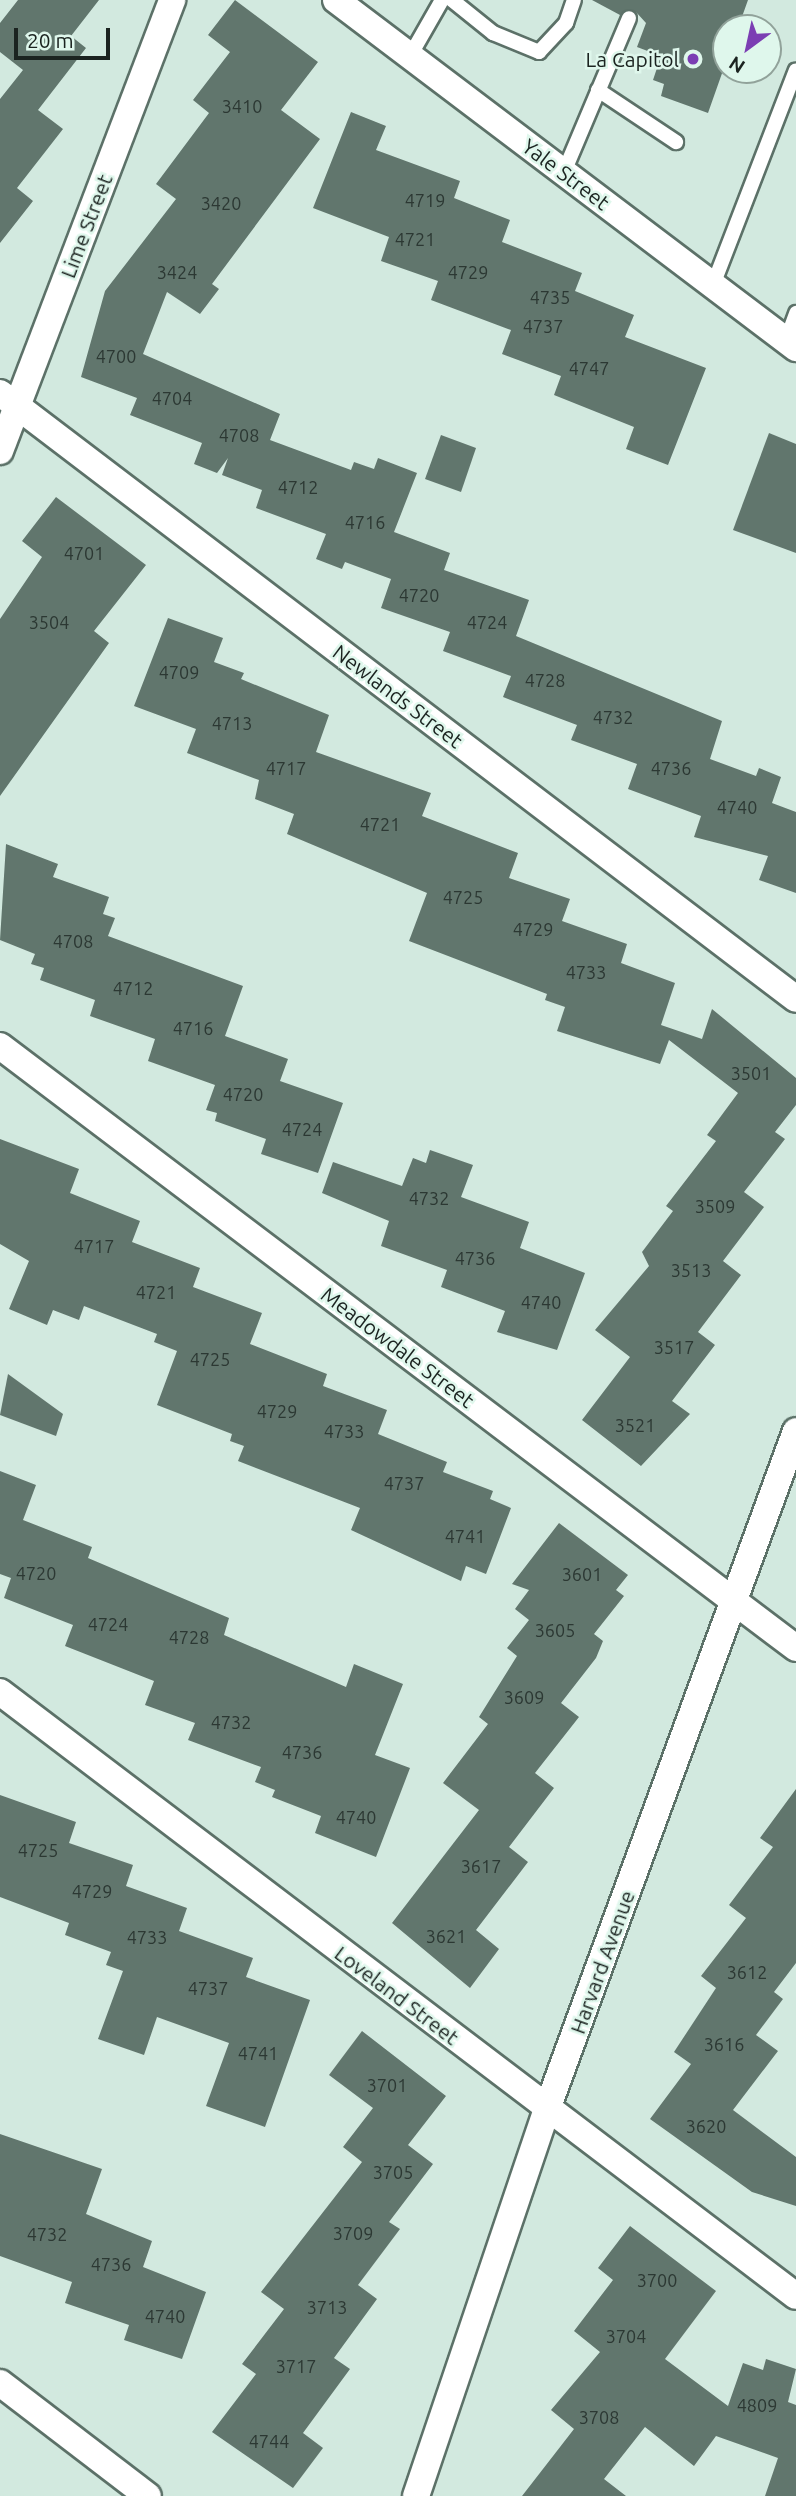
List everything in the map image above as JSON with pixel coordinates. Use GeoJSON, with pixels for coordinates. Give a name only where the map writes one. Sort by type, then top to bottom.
{"type":"FeatureCollection","features":[{"type":"Feature","properties":{"kind":"street","name":"Lime Street"},"geometry":{"type":"LineString","coordinates":[[0,451],[9,400],[172,0]]}},
{"type":"Feature","properties":{"kind":"street","name":"Yale Street"},"geometry":{"type":"LineString","coordinates":[[336,0],[791,344]]}},
{"type":"Feature","properties":{"kind":"street","name":"Newlands Street"},"geometry":{"type":"LineString","coordinates":[[9,400],[796,999]]}},
{"type":"Feature","properties":{"kind":"street","name":"Meadowdale Street"},"geometry":{"type":"LineString","coordinates":[[0,1046],[796,1648]]}},
{"type":"Feature","properties":{"kind":"street","name":"Harvard Avenue"},"geometry":{"type":"LineString","coordinates":[[415,2496],[547,2109],[736,1602],[796,1431]]}},
{"type":"Feature","properties":{"kind":"street","name":"Loveland Street"},"geometry":{"type":"LineString","coordinates":[[0,1692],[796,2296]]}},
{"type":"Feature","properties":{"kind":"street"},"geometry":{"type":"LineString","coordinates":[[0,2383],[148,2496]]}},
{"type":"Feature","properties":{"kind":"lane"},"geometry":{"type":"LineString","coordinates":[[410,56],[442,0]]}},
{"type":"Feature","properties":{"kind":"lane"},"geometry":{"type":"LineString","coordinates":[[452,0],[493,33],[539,52],[566,23],[574,0]]}},
{"type":"Feature","properties":{"kind":"lane"},"geometry":{"type":"LineString","coordinates":[[564,172],[629,18]]}},
{"type":"Feature","properties":{"kind":"lane"},"geometry":{"type":"LineString","coordinates":[[713,285],[796,70]]}},
{"type":"Feature","properties":{"kind":"lane"},"geometry":{"type":"LineString","coordinates":[[598,90],[676,142]]}},
{"type":"Feature","properties":{"kind":"lane"},"geometry":{"type":"LineString","coordinates":[[791,344],[796,313]]}},
{"type":"Feature","properties":{"kind":"building"},"geometry":{"type":"Polygon","coordinates":[[[18,0],[99,0],[71,36],[86,48],[38,110],[63,129],[17,188],[33,201],[0,243],[0,99],[23,70],[0,52],[0,23],[18,0]]]}},
{"type":"Feature","properties":{"kind":"building"},"geometry":{"type":"Polygon","coordinates":[[[235,0],[318,62],[281,110],[320,139],[212,284],[219,289],[200,314],[167,292],[143,354],[280,414],[270,440],[351,470],[354,462],[374,469],[378,458],[417,473],[394,532],[450,553],[444,570],[529,600],[516,636],[722,721],[710,759],[756,776],[759,768],[781,777],[772,803],[796,812],[796,893],[759,880],[768,856],[694,837],[701,816],[628,789],[637,764],[571,740],[577,725],[503,697],[511,676],[443,651],[450,632],[381,608],[391,579],[345,562],[342,569],[316,559],[326,534],[256,508],[262,490],[222,475],[228,458],[217,473],[194,464],[202,443],[130,415],[137,398],[81,377],[105,291],[176,199],[156,184],[209,113],[193,100],[230,52],[208,35],[235,0]]]}},
{"type":"Feature","properties":{"kind":"building","name":"La Capitol"},"geometry":{"type":"Polygon","coordinates":[[[592,0],[748,0],[743,14],[712,14],[712,84],[718,84],[708,113],[661,96],[664,84],[653,80],[661,56],[637,47],[646,23],[636,12],[620,15],[592,0]]]}},
{"type":"Feature","properties":{"kind":"building"},"geometry":{"type":"Polygon","coordinates":[[[351,112],[386,126],[376,150],[460,181],[454,198],[510,220],[502,242],[582,273],[575,291],[634,315],[625,337],[706,368],[668,465],[626,449],[634,427],[554,395],[561,376],[502,354],[511,330],[431,300],[438,281],[381,261],[389,237],[313,208],[351,112]]]}},
{"type":"Feature","properties":{"kind":"building"},"geometry":{"type":"Polygon","coordinates":[[[769,433],[796,444],[796,553],[733,530],[769,433]]]}},
{"type":"Feature","properties":{"kind":"building"},"geometry":{"type":"Polygon","coordinates":[[[441,435],[476,448],[461,492],[425,479],[441,435]]]}},
{"type":"Feature","properties":{"kind":"building"},"geometry":{"type":"Polygon","coordinates":[[[56,497],[146,565],[94,631],[109,643],[0,796],[0,619],[42,557],[22,541],[56,497]]]}},
{"type":"Feature","properties":{"kind":"building"},"geometry":{"type":"Polygon","coordinates":[[[168,618],[223,638],[214,662],[244,673],[241,679],[329,715],[316,752],[431,793],[422,816],[518,853],[509,878],[570,899],[562,921],[627,944],[621,963],[675,983],[661,1025],[702,1039],[712,1009],[796,1078],[796,1105],[775,1132],[785,1139],[744,1192],[764,1207],[723,1261],[741,1275],[698,1332],[715,1345],[672,1401],[690,1414],[641,1466],[582,1420],[630,1357],[595,1330],[649,1266],[642,1252],[673,1211],[666,1206],[716,1141],[707,1135],[738,1093],[669,1040],[660,1064],[557,1031],[565,1007],[545,1000],[547,994],[409,941],[427,893],[287,834],[294,814],[255,799],[259,780],[187,753],[196,729],[134,706],[168,618]]]}},
{"type":"Feature","properties":{"kind":"building"},"geometry":{"type":"Polygon","coordinates":[[[6,844],[58,864],[53,877],[109,897],[103,914],[115,918],[108,936],[243,986],[225,1036],[288,1059],[280,1081],[343,1103],[318,1173],[261,1154],[266,1139],[215,1121],[217,1113],[206,1110],[215,1085],[148,1061],[155,1039],[90,1016],[95,1000],[40,980],[44,968],[31,964],[35,954],[0,940],[6,844]]]}},
{"type":"Feature","properties":{"kind":"building"},"geometry":{"type":"Polygon","coordinates":[[[0,1139],[79,1169],[70,1193],[140,1221],[132,1242],[200,1268],[193,1287],[262,1313],[250,1344],[327,1374],[323,1386],[387,1410],[378,1434],[447,1462],[443,1472],[493,1491],[490,1499],[511,1508],[486,1574],[466,1566],[461,1581],[351,1530],[360,1508],[238,1461],[244,1446],[230,1441],[232,1434],[157,1405],[177,1351],[154,1342],[157,1334],[84,1306],[79,1320],[53,1310],[47,1325],[9,1309],[29,1261],[0,1244],[0,1139]]]}},
{"type":"Feature","properties":{"kind":"building"},"geometry":{"type":"Polygon","coordinates":[[[430,1150],[473,1165],[461,1197],[529,1222],[520,1248],[585,1273],[557,1350],[497,1332],[505,1311],[441,1287],[447,1270],[381,1246],[389,1221],[322,1193],[333,1162],[402,1186],[413,1158],[426,1163],[430,1150]]]}},
{"type":"Feature","properties":{"kind":"building"},"geometry":{"type":"Polygon","coordinates":[[[8,1374],[63,1414],[56,1436],[0,1415],[8,1374]]]}},
{"type":"Feature","properties":{"kind":"building"},"geometry":{"type":"Polygon","coordinates":[[[0,1471],[36,1485],[23,1520],[92,1547],[88,1558],[229,1618],[224,1635],[346,1687],[354,1664],[403,1684],[375,1755],[410,1768],[376,1857],[315,1833],[321,1816],[272,1797],[275,1790],[255,1782],[261,1767],[188,1740],[195,1723],[145,1705],[154,1681],[65,1646],[73,1625],[4,1598],[11,1578],[0,1574],[0,1471]]]}},
{"type":"Feature","properties":{"kind":"building"},"geometry":{"type":"Polygon","coordinates":[[[559,1523],[628,1575],[616,1590],[624,1596],[594,1634],[603,1641],[596,1658],[561,1703],[579,1717],[535,1773],[554,1788],[509,1847],[528,1862],[476,1930],[499,1949],[470,1988],[392,1923],[479,1810],[443,1783],[488,1724],[479,1717],[517,1656],[507,1648],[529,1620],[515,1609],[529,1590],[512,1584],[559,1523]]]}},
{"type":"Feature","properties":{"kind":"building"},"geometry":{"type":"Polygon","coordinates":[[[796,1789],[796,1963],[774,1992],[783,1999],[756,2035],[778,2051],[733,2110],[796,2157],[796,2206],[752,2192],[650,2119],[691,2064],[674,2052],[716,1988],[701,1976],[746,1918],[729,1905],[773,1847],[760,1838],[796,1789]]]}},
{"type":"Feature","properties":{"kind":"building"},"geometry":{"type":"Polygon","coordinates":[[[0,1795],[76,1822],[69,1843],[133,1865],[126,1886],[187,1908],[179,1931],[253,1958],[246,1977],[310,2000],[265,2127],[206,2106],[229,2043],[157,2017],[144,2055],[98,2039],[123,1971],[106,1965],[111,1952],[65,1935],[69,1923],[0,1897],[0,1795]]]}},
{"type":"Feature","properties":{"kind":"building"},"geometry":{"type":"Polygon","coordinates":[[[362,2031],[446,2096],[408,2145],[433,2164],[389,2222],[400,2229],[358,2285],[377,2299],[334,2358],[350,2369],[303,2433],[323,2448],[293,2488],[212,2432],[256,2374],[242,2364],[284,2309],[261,2292],[362,2162],[343,2147],[373,2108],[329,2075],[362,2031]]]}},
{"type":"Feature","properties":{"kind":"building"},"geometry":{"type":"Polygon","coordinates":[[[0,2134],[102,2169],[86,2214],[152,2241],[143,2267],[206,2292],[182,2359],[124,2340],[129,2325],[65,2303],[72,2282],[0,2256],[0,2134]]]}},
{"type":"Feature","properties":{"kind":"building"},"geometry":{"type":"Polygon","coordinates":[[[630,2226],[716,2291],[665,2359],[728,2406],[743,2363],[763,2370],[766,2359],[796,2369],[788,2402],[796,2405],[796,2496],[765,2496],[778,2458],[716,2436],[694,2466],[645,2427],[604,2479],[626,2496],[522,2496],[574,2429],[551,2410],[600,2352],[574,2331],[613,2280],[598,2268],[630,2226]]]}},
{"type":"Feature","properties":{"kind":"place","name":"La Capitol"},"geometry":{"type":"Point","coordinates":[693,59]}}]}
